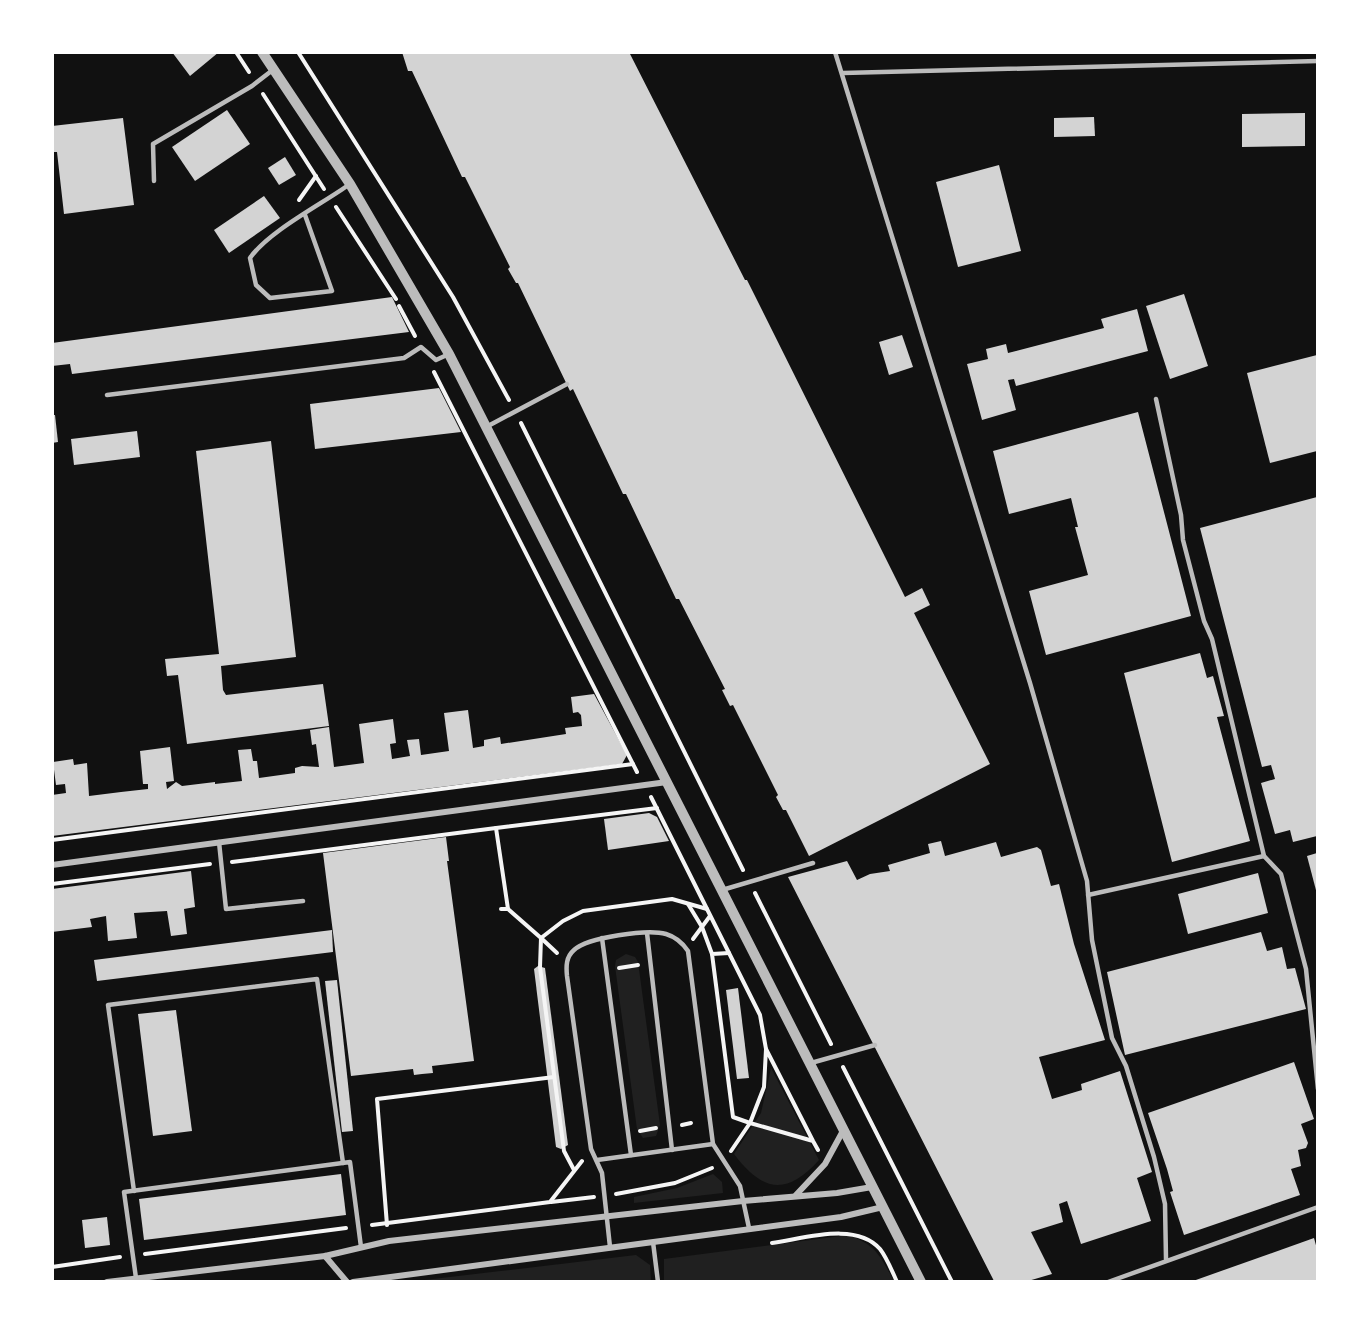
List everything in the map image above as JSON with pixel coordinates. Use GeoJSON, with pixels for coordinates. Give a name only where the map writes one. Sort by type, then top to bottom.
{"type":"FeatureCollection","features":[{"type":"Feature","properties":{"kind":"street"},"geometry":{"type":"LineString","coordinates":[[262,52],[350,184],[488,426],[921,1281]]}},
{"type":"Feature","properties":{"kind":"street"},"geometry":{"type":"LineString","coordinates":[[52,865],[668,782]]}},
{"type":"Feature","properties":{"kind":"street"},"geometry":{"type":"LineString","coordinates":[[796,1195],[825,1164],[844,1128]]}},
{"type":"Feature","properties":{"kind":"street"},"geometry":{"type":"LineString","coordinates":[[107,1281],[325,1256],[388,1241],[796,1195],[837,1193],[873,1186]]}},
{"type":"Feature","properties":{"kind":"street"},"geometry":{"type":"LineString","coordinates":[[353,1281],[841,1217],[883,1207]]}},
{"type":"Feature","properties":{"kind":"street"},"geometry":{"type":"LineString","coordinates":[[325,1256],[347,1281]]}},
{"type":"Feature","properties":{"kind":"lane"},"geometry":{"type":"LineString","coordinates":[[835,52],[1030,683],[1087,881],[1092,940],[1112,1038],[1126,1066],[1151,1145],[1165,1204],[1166,1259]]}},
{"type":"Feature","properties":{"kind":"lane"},"geometry":{"type":"LineString","coordinates":[[843,73],[1317,61]]}},
{"type":"Feature","properties":{"kind":"lane"},"geometry":{"type":"LineString","coordinates":[[154,181],[153,144],[274,69]]}},
{"type":"Feature","properties":{"kind":"lane"},"geometry":{"type":"LineString","coordinates":[[306,215],[332,291],[270,298],[256,285],[250,258],[255,251],[330,198],[350,184]]}},
{"type":"Feature","properties":{"kind":"lane"},"geometry":{"type":"LineString","coordinates":[[107,395],[405,358],[421,347],[436,360],[449,354]]}},
{"type":"Feature","properties":{"kind":"lane"},"geometry":{"type":"LineString","coordinates":[[488,426],[567,384]]}},
{"type":"Feature","properties":{"kind":"lane"},"geometry":{"type":"LineString","coordinates":[[1156,399],[1181,515],[1183,540],[1204,621],[1212,639],[1264,856],[1281,874],[1306,969],[1317,1089]]}},
{"type":"Feature","properties":{"kind":"lane"},"geometry":{"type":"LineString","coordinates":[[219,842],[226,909],[303,901]]}},
{"type":"Feature","properties":{"kind":"lane"},"geometry":{"type":"LineString","coordinates":[[1088,895],[1264,856]]}},
{"type":"Feature","properties":{"kind":"lane"},"geometry":{"type":"LineString","coordinates":[[722,890],[813,863]]}},
{"type":"Feature","properties":{"kind":"lane"},"geometry":{"type":"LineString","coordinates":[[647,933],[672,1150]]}},
{"type":"Feature","properties":{"kind":"lane"},"geometry":{"type":"LineString","coordinates":[[610,1247],[604,1196],[597,1160],[591,1149],[566,962],[573,950],[602,938],[663,933],[675,938],[688,951],[712,1144],[740,1186],[749,1228]]}},
{"type":"Feature","properties":{"kind":"lane"},"geometry":{"type":"LineString","coordinates":[[602,938],[631,1155]]}},
{"type":"Feature","properties":{"kind":"lane"},"geometry":{"type":"LineString","coordinates":[[134,1191],[108,1005],[316,979],[343,1163]]}},
{"type":"Feature","properties":{"kind":"lane"},"geometry":{"type":"LineString","coordinates":[[811,1063],[875,1045]]}},
{"type":"Feature","properties":{"kind":"lane"},"geometry":{"type":"LineString","coordinates":[[597,1160],[712,1144]]}},
{"type":"Feature","properties":{"kind":"lane"},"geometry":{"type":"LineString","coordinates":[[136,1278],[124,1192],[350,1162],[361,1246]]}},
{"type":"Feature","properties":{"kind":"lane"},"geometry":{"type":"LineString","coordinates":[[1107,1281],[1317,1207]]}},
{"type":"Feature","properties":{"kind":"lane"},"geometry":{"type":"LineString","coordinates":[[653,1242],[658,1281]]}},
{"type":"Feature","properties":{"kind":"path"},"geometry":{"type":"LineString","coordinates":[[52,1267],[604,1196],[675,1183],[702,1174],[722,1162],[750,1123],[764,1087],[766,1049],[760,1015],[657,808],[397,301],[236,52]]}},
{"type":"Feature","properties":{"kind":"path"},"geometry":{"type":"LineString","coordinates":[[298,52],[453,297],[515,411],[749,882],[952,1281]]}},
{"type":"Feature","properties":{"kind":"path"},"geometry":{"type":"LineString","coordinates":[[52,840],[633,764]]}},
{"type":"Feature","properties":{"kind":"path"},"geometry":{"type":"LineString","coordinates":[[52,884],[657,808]]}},
{"type":"Feature","properties":{"kind":"path"},"geometry":{"type":"LineString","coordinates":[[496,828],[508,909],[566,962]]}},
{"type":"Feature","properties":{"kind":"path"},"geometry":{"type":"LineString","coordinates":[[541,938],[563,921],[583,911],[672,899],[707,909]]}},
{"type":"Feature","properties":{"kind":"path"},"geometry":{"type":"LineString","coordinates":[[688,904],[712,954],[733,1117],[813,1141]]}},
{"type":"Feature","properties":{"kind":"path"},"geometry":{"type":"LineString","coordinates":[[501,909],[508,909]]}},
{"type":"Feature","properties":{"kind":"path"},"geometry":{"type":"LineString","coordinates":[[541,938],[540,967],[564,1151],[574,1170]]}},
{"type":"Feature","properties":{"kind":"path"},"geometry":{"type":"LineString","coordinates":[[712,954],[729,953]]}},
{"type":"Feature","properties":{"kind":"path"},"geometry":{"type":"LineString","coordinates":[[606,969],[650,964]]}},
{"type":"Feature","properties":{"kind":"path"},"geometry":{"type":"LineString","coordinates":[[766,1049],[825,1164]]}},
{"type":"Feature","properties":{"kind":"path"},"geometry":{"type":"LineString","coordinates":[[388,1241],[377,1099],[554,1077]]}},
{"type":"Feature","properties":{"kind":"path"},"geometry":{"type":"LineString","coordinates":[[628,1133],[691,1123]]}},
{"type":"Feature","properties":{"kind":"path"},"geometry":{"type":"LineString","coordinates":[[550,1203],[591,1149]]}},
{"type":"Feature","properties":{"kind":"path"},"geometry":{"type":"LineString","coordinates":[[841,1217],[842,1234]]}},
{"type":"Feature","properties":{"kind":"path"},"geometry":{"type":"LineString","coordinates":[[763,1244],[842,1234],[855,1235],[875,1244],[897,1281]]}},
{"type":"Feature","properties":{"kind":"shaded area"},"geometry":{"type":"Polygon","coordinates":[[[626,954],[635,957],[638,962],[660,1125],[656,1136],[643,1138],[637,1129],[615,966],[616,960],[626,954]]]}},
{"type":"Feature","properties":{"kind":"shaded area"},"geometry":{"type":"Polygon","coordinates":[[[771,1068],[819,1160],[796,1180],[775,1185],[754,1176],[734,1154],[761,1113],[771,1068]]]}},
{"type":"Feature","properties":{"kind":"shaded area"},"geometry":{"type":"Polygon","coordinates":[[[713,1174],[722,1182],[723,1193],[634,1203],[634,1197],[677,1188],[713,1174]]]}},
{"type":"Feature","properties":{"kind":"shaded area"},"geometry":{"type":"Polygon","coordinates":[[[849,1235],[866,1243],[877,1253],[894,1281],[664,1281],[664,1259],[849,1235]]]}},
{"type":"Feature","properties":{"kind":"shaded area"},"geometry":{"type":"Polygon","coordinates":[[[636,1255],[650,1265],[651,1281],[416,1281],[636,1255]]]}},
{"type":"Feature","properties":{"kind":"building"},"geometry":{"type":"Polygon","coordinates":[[[172,52],[219,52],[190,76],[172,52]]]}},
{"type":"Feature","properties":{"kind":"building"},"geometry":{"type":"Polygon","coordinates":[[[402,52],[629,52],[747,280],[905,597],[922,588],[930,605],[914,613],[990,764],[809,856],[786,810],[783,810],[776,797],[778,795],[733,705],[730,706],[722,690],[725,689],[679,599],[676,599],[573,389],[570,391],[518,283],[508,269],[510,267],[465,177],[462,177],[412,71],[408,71],[402,52]]]}},
{"type":"Feature","properties":{"kind":"building"},"geometry":{"type":"Polygon","coordinates":[[[227,110],[250,144],[195,181],[172,147],[227,110]]]}},
{"type":"Feature","properties":{"kind":"building"},"geometry":{"type":"Polygon","coordinates":[[[1305,113],[1305,146],[1242,147],[1242,114],[1305,113]]]}},
{"type":"Feature","properties":{"kind":"building"},"geometry":{"type":"Polygon","coordinates":[[[1094,117],[1095,136],[1054,137],[1054,118],[1094,117]]]}},
{"type":"Feature","properties":{"kind":"building"},"geometry":{"type":"Polygon","coordinates":[[[123,118],[134,205],[64,214],[57,152],[52,152],[52,126],[123,118]]]}},
{"type":"Feature","properties":{"kind":"building"},"geometry":{"type":"Polygon","coordinates":[[[285,157],[296,175],[279,185],[268,168],[285,157]]]}},
{"type":"Feature","properties":{"kind":"building"},"geometry":{"type":"Polygon","coordinates":[[[999,165],[1021,251],[958,267],[936,182],[999,165]]]}},
{"type":"Feature","properties":{"kind":"building"},"geometry":{"type":"Polygon","coordinates":[[[264,196],[280,218],[229,253],[214,230],[264,196]]]}},
{"type":"Feature","properties":{"kind":"building"},"geometry":{"type":"Polygon","coordinates":[[[1184,294],[1208,366],[1170,379],[1146,306],[1184,294]]]}},
{"type":"Feature","properties":{"kind":"building"},"geometry":{"type":"Polygon","coordinates":[[[392,297],[409,332],[72,374],[70,364],[52,366],[52,343],[392,297]]]}},
{"type":"Feature","properties":{"kind":"building"},"geometry":{"type":"Polygon","coordinates":[[[1137,309],[1148,351],[1016,386],[1014,379],[1008,380],[1016,410],[982,420],[967,364],[988,359],[986,349],[1006,344],[1008,353],[1104,328],[1101,319],[1137,309]]]}},
{"type":"Feature","properties":{"kind":"building"},"geometry":{"type":"Polygon","coordinates":[[[902,335],[913,367],[889,375],[879,342],[902,335]]]}},
{"type":"Feature","properties":{"kind":"building"},"geometry":{"type":"Polygon","coordinates":[[[1317,355],[1317,451],[1270,463],[1247,373],[1317,355]]]}},
{"type":"Feature","properties":{"kind":"building"},"geometry":{"type":"Polygon","coordinates":[[[439,388],[461,432],[315,449],[310,404],[439,388]]]}},
{"type":"Feature","properties":{"kind":"building"},"geometry":{"type":"Polygon","coordinates":[[[1138,412],[1191,616],[1046,655],[1029,591],[1088,575],[1075,527],[1078,527],[1071,498],[1009,514],[993,451],[1138,412]]]}},
{"type":"Feature","properties":{"kind":"building"},"geometry":{"type":"Polygon","coordinates":[[[52,415],[55,415],[58,442],[52,443],[52,415]]]}},
{"type":"Feature","properties":{"kind":"building"},"geometry":{"type":"Polygon","coordinates":[[[137,431],[140,457],[74,465],[71,439],[137,431]]]}},
{"type":"Feature","properties":{"kind":"building"},"geometry":{"type":"Polygon","coordinates":[[[271,441],[296,657],[221,666],[223,690],[226,695],[323,684],[329,726],[187,744],[178,675],[167,676],[165,659],[219,654],[196,451],[271,441]]]}},
{"type":"Feature","properties":{"kind":"building"},"geometry":{"type":"Polygon","coordinates":[[[1317,497],[1317,836],[1293,842],[1290,830],[1275,834],[1261,783],[1275,779],[1271,765],[1262,767],[1200,528],[1317,497]]]}},
{"type":"Feature","properties":{"kind":"building"},"geometry":{"type":"Polygon","coordinates":[[[1200,653],[1207,678],[1213,676],[1224,716],[1217,717],[1250,841],[1172,862],[1124,673],[1200,653]]]}},
{"type":"Feature","properties":{"kind":"building"},"geometry":{"type":"Polygon","coordinates":[[[594,694],[627,755],[622,764],[52,836],[52,795],[66,793],[65,784],[56,785],[53,762],[73,759],[74,765],[87,763],[89,796],[148,789],[148,784],[143,784],[140,751],[170,747],[174,781],[166,782],[167,789],[176,782],[182,786],[242,781],[238,750],[251,749],[253,761],[257,761],[259,778],[295,773],[295,768],[302,766],[319,767],[316,744],[312,745],[310,730],[329,727],[334,767],[364,763],[359,724],[393,719],[396,743],[390,744],[392,759],[410,756],[407,740],[419,739],[421,755],[449,751],[444,713],[468,710],[473,748],[484,746],[484,740],[500,737],[501,744],[566,734],[565,728],[582,726],[581,715],[578,712],[573,713],[571,697],[594,694]]]}},
{"type":"Feature","properties":{"kind":"building"},"geometry":{"type":"Polygon","coordinates":[[[649,813],[657,817],[669,841],[608,850],[604,819],[649,813]]]}},
{"type":"Feature","properties":{"kind":"building"},"geometry":{"type":"Polygon","coordinates":[[[446,837],[449,861],[447,861],[474,1061],[432,1066],[433,1073],[414,1075],[413,1069],[351,1076],[323,853],[446,837]]]}},
{"type":"Feature","properties":{"kind":"building"},"geometry":{"type":"Polygon","coordinates":[[[941,841],[945,856],[996,842],[1001,857],[1037,847],[1041,850],[1051,886],[1059,884],[1074,944],[1105,1040],[1039,1057],[1052,1099],[1082,1090],[1081,1084],[1120,1071],[1152,1172],[1137,1178],[1151,1221],[1081,1244],[1067,1201],[1059,1204],[1063,1222],[1031,1232],[1052,1274],[1028,1281],[994,1281],[788,877],[847,861],[857,880],[870,874],[890,871],[888,865],[930,853],[928,844],[941,841]]]}},
{"type":"Feature","properties":{"kind":"building"},"geometry":{"type":"Polygon","coordinates":[[[1317,853],[1317,894],[1307,856],[1317,853]]]}},
{"type":"Feature","properties":{"kind":"building"},"geometry":{"type":"Polygon","coordinates":[[[191,871],[195,907],[184,909],[187,934],[171,936],[167,911],[134,913],[137,938],[108,941],[106,916],[90,919],[92,927],[52,932],[52,889],[191,871]]]}},
{"type":"Feature","properties":{"kind":"building"},"geometry":{"type":"Polygon","coordinates":[[[1258,873],[1268,913],[1188,934],[1178,894],[1258,873]]]}},
{"type":"Feature","properties":{"kind":"building"},"geometry":{"type":"Polygon","coordinates":[[[332,930],[333,952],[97,981],[94,960],[332,930]]]}},
{"type":"Feature","properties":{"kind":"building"},"geometry":{"type":"Polygon","coordinates":[[[1261,932],[1267,951],[1282,947],[1287,969],[1295,968],[1306,1009],[1125,1055],[1107,972],[1261,932]]]}},
{"type":"Feature","properties":{"kind":"building"},"geometry":{"type":"Polygon","coordinates":[[[538,966],[545,968],[568,1145],[561,1149],[556,1147],[534,969],[538,966]]]}},
{"type":"Feature","properties":{"kind":"building"},"geometry":{"type":"Polygon","coordinates":[[[337,980],[353,1131],[342,1132],[325,981],[337,980]]]}},
{"type":"Feature","properties":{"kind":"building"},"geometry":{"type":"Polygon","coordinates":[[[738,988],[749,1078],[737,1079],[726,990],[738,988]]]}},
{"type":"Feature","properties":{"kind":"building"},"geometry":{"type":"Polygon","coordinates":[[[176,1010],[192,1131],[153,1136],[138,1014],[176,1010]]]}},
{"type":"Feature","properties":{"kind":"building"},"geometry":{"type":"Polygon","coordinates":[[[1294,1062],[1314,1119],[1301,1124],[1308,1143],[1306,1148],[1298,1150],[1301,1166],[1291,1169],[1300,1195],[1184,1235],[1170,1192],[1173,1191],[1167,1169],[1148,1113],[1294,1062]]]}},
{"type":"Feature","properties":{"kind":"building"},"geometry":{"type":"Polygon","coordinates":[[[341,1174],[346,1215],[144,1240],[139,1199],[341,1174]]]}},
{"type":"Feature","properties":{"kind":"building"},"geometry":{"type":"Polygon","coordinates":[[[107,1217],[110,1245],[85,1248],[82,1220],[107,1217]]]}},
{"type":"Feature","properties":{"kind":"building"},"geometry":{"type":"Polygon","coordinates":[[[1314,1238],[1317,1249],[1317,1281],[1193,1281],[1314,1238]]]}}]}
